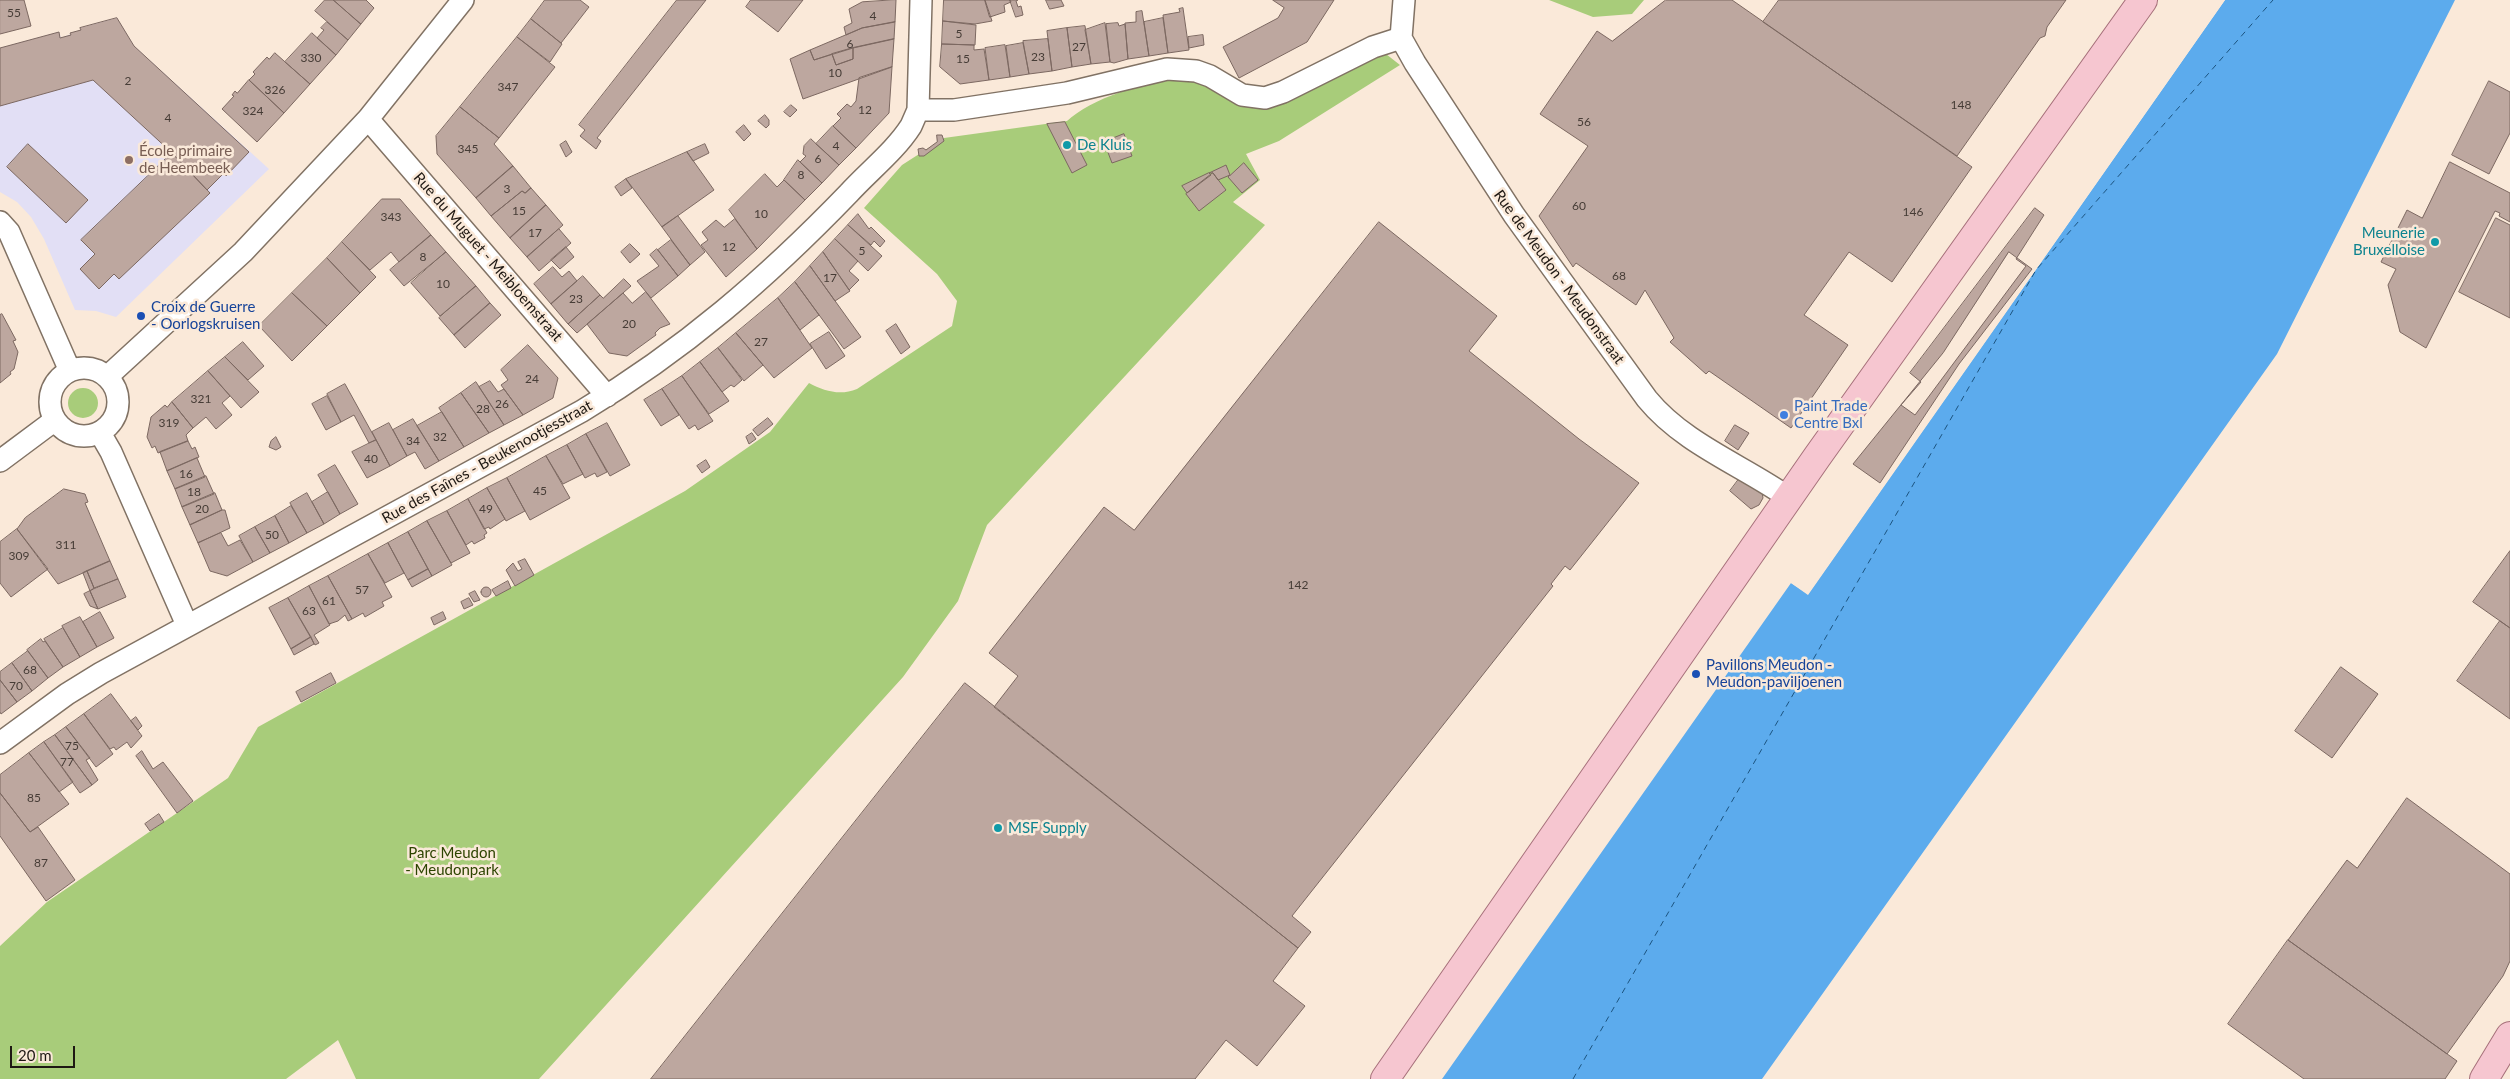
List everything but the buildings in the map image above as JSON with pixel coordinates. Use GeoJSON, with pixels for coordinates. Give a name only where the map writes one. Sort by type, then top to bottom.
{"type":"FeatureCollection","features":[{"type":"Feature","properties":{"kind":"main road"},"geometry":{"type":"LineString","coordinates":[[1385,1079],[1789,498],[2143,0]]}},
{"type":"Feature","properties":{"kind":"main road"},"geometry":{"type":"LineString","coordinates":[[2484,1079],[2510,1036]]}},
{"type":"Feature","properties":{"kind":"street"},"geometry":{"type":"LineString","coordinates":[[108,376],[244,252],[368,119],[463,0]]}},
{"type":"Feature","properties":{"kind":"street"},"geometry":{"type":"LineString","coordinates":[[921,0],[918,110],[954,110],[1067,93],[1167,69],[1196,71],[1210,76],[1242,95],[1264,98],[1282,92],[1373,47],[1401,38],[1404,0]]}},
{"type":"Feature","properties":{"kind":"street","name":"Rue de Meudon - Meudonstraat"},"geometry":{"type":"LineString","coordinates":[[1401,38],[1415,63],[1514,215],[1658,412],[1681,432],[1789,498]]}},
{"type":"Feature","properties":{"kind":"street","name":"Rue des Faînes - Beukenootjesstraat"},"geometry":{"type":"LineString","coordinates":[[0,743],[84,683],[607,396],[683,344],[773,268],[804,239],[908,131],[918,110]]}},
{"type":"Feature","properties":{"kind":"street","name":"Rue du Muguet - Meibloemstraat"},"geometry":{"type":"LineString","coordinates":[[368,119],[607,396]]}},
{"type":"Feature","properties":{"kind":"street"},"geometry":{"type":"LineString","coordinates":[[0,222],[9,232],[70,371]]}},
{"type":"Feature","properties":{"kind":"street"},"geometry":{"type":"LineString","coordinates":[[87,368],[102,372],[108,376],[118,392],[118,411],[108,427],[100,433],[91,436],[71,434],[55,420],[50,404],[52,391],[59,379],[70,371],[87,368]]}},
{"type":"Feature","properties":{"kind":"street"},"geometry":{"type":"LineString","coordinates":[[0,461],[55,420]]}},
{"type":"Feature","properties":{"kind":"street"},"geometry":{"type":"LineString","coordinates":[[100,433],[111,452],[188,625]]}},
{"type":"Feature","properties":{"kind":"shaded area","name":"École primaire de Heembeek"},"geometry":{"type":"Polygon","coordinates":[[[117,18],[134,46],[269,169],[116,317],[96,311],[75,310],[44,239],[31,217],[17,202],[0,192],[0,48],[59,32],[61,38],[81,30],[80,28],[117,18]]]}},
{"type":"Feature","properties":{"kind":"green space"},"geometry":{"type":"Polygon","coordinates":[[[1549,0],[1644,0],[1632,14],[1593,17],[1549,0]]]}},
{"type":"Feature","properties":{"kind":"green space","name":"Parc Meudon - Meudonpark"},"geometry":{"type":"Polygon","coordinates":[[[1386,54],[1400,65],[1279,141],[1246,154],[1260,180],[1233,202],[1265,225],[987,525],[958,601],[903,677],[539,1079],[356,1079],[338,1040],[286,1079],[0,1079],[0,946],[47,902],[228,778],[258,727],[685,491],[770,432],[809,383],[832,392],[857,389],[952,326],[957,301],[937,274],[864,208],[902,165],[944,138],[1067,121],[1094,103],[1147,84],[1183,80],[1198,81],[1233,97],[1364,55],[1386,54]]]}},
{"type":"Feature","properties":{"kind":"green space"},"geometry":{"type":"Polygon","coordinates":[[[83,388],[89,389],[97,397],[97,409],[89,417],[83,418],[77,417],[69,409],[68,403],[69,397],[77,389],[83,388]]]}},
{"type":"Feature","properties":{"kind":"water"},"geometry":{"type":"Polygon","coordinates":[[[2225,0],[2455,0],[2277,354],[1762,1079],[1442,1079],[1791,583],[1808,594],[2225,0]]]}},
{"type":"Feature","properties":{"kind":"pier"},"geometry":{"type":"Polygon","coordinates":[[[2222,0],[2225,0],[1808,595],[1791,583],[1789,581],[1807,591],[2222,0]]]}},
{"type":"Feature","properties":{"kind":"ferry route"},"geometry":{"type":"LineString","coordinates":[[1573,1079],[2036,270],[2273,0]]}},
{"type":"Feature","properties":{"kind":"place","name":"De Kluis"},"geometry":{"type":"Point","coordinates":[1067,145]}},
{"type":"Feature","properties":{"kind":"place","name":"École primaire de Heembeek"},"geometry":{"type":"Point","coordinates":[129,160]}},
{"type":"Feature","properties":{"kind":"place","name":"Meunerie Bruxelloise"},"geometry":{"type":"Point","coordinates":[2435,242]}},
{"type":"Feature","properties":{"kind":"place","name":"Croix de Guerre - Oorlogskruisen"},"geometry":{"type":"Point","coordinates":[141,316]}},
{"type":"Feature","properties":{"kind":"place","name":"Paint Trade Centre Bxl"},"geometry":{"type":"Point","coordinates":[1784,415]}},
{"type":"Feature","properties":{"kind":"place","name":"Pavillons Meudon - Meudon-paviljoenen"},"geometry":{"type":"Point","coordinates":[1696,674]}},
{"type":"Feature","properties":{"kind":"place","name":"MSF Supply"},"geometry":{"type":"Point","coordinates":[998,828]}}]}
